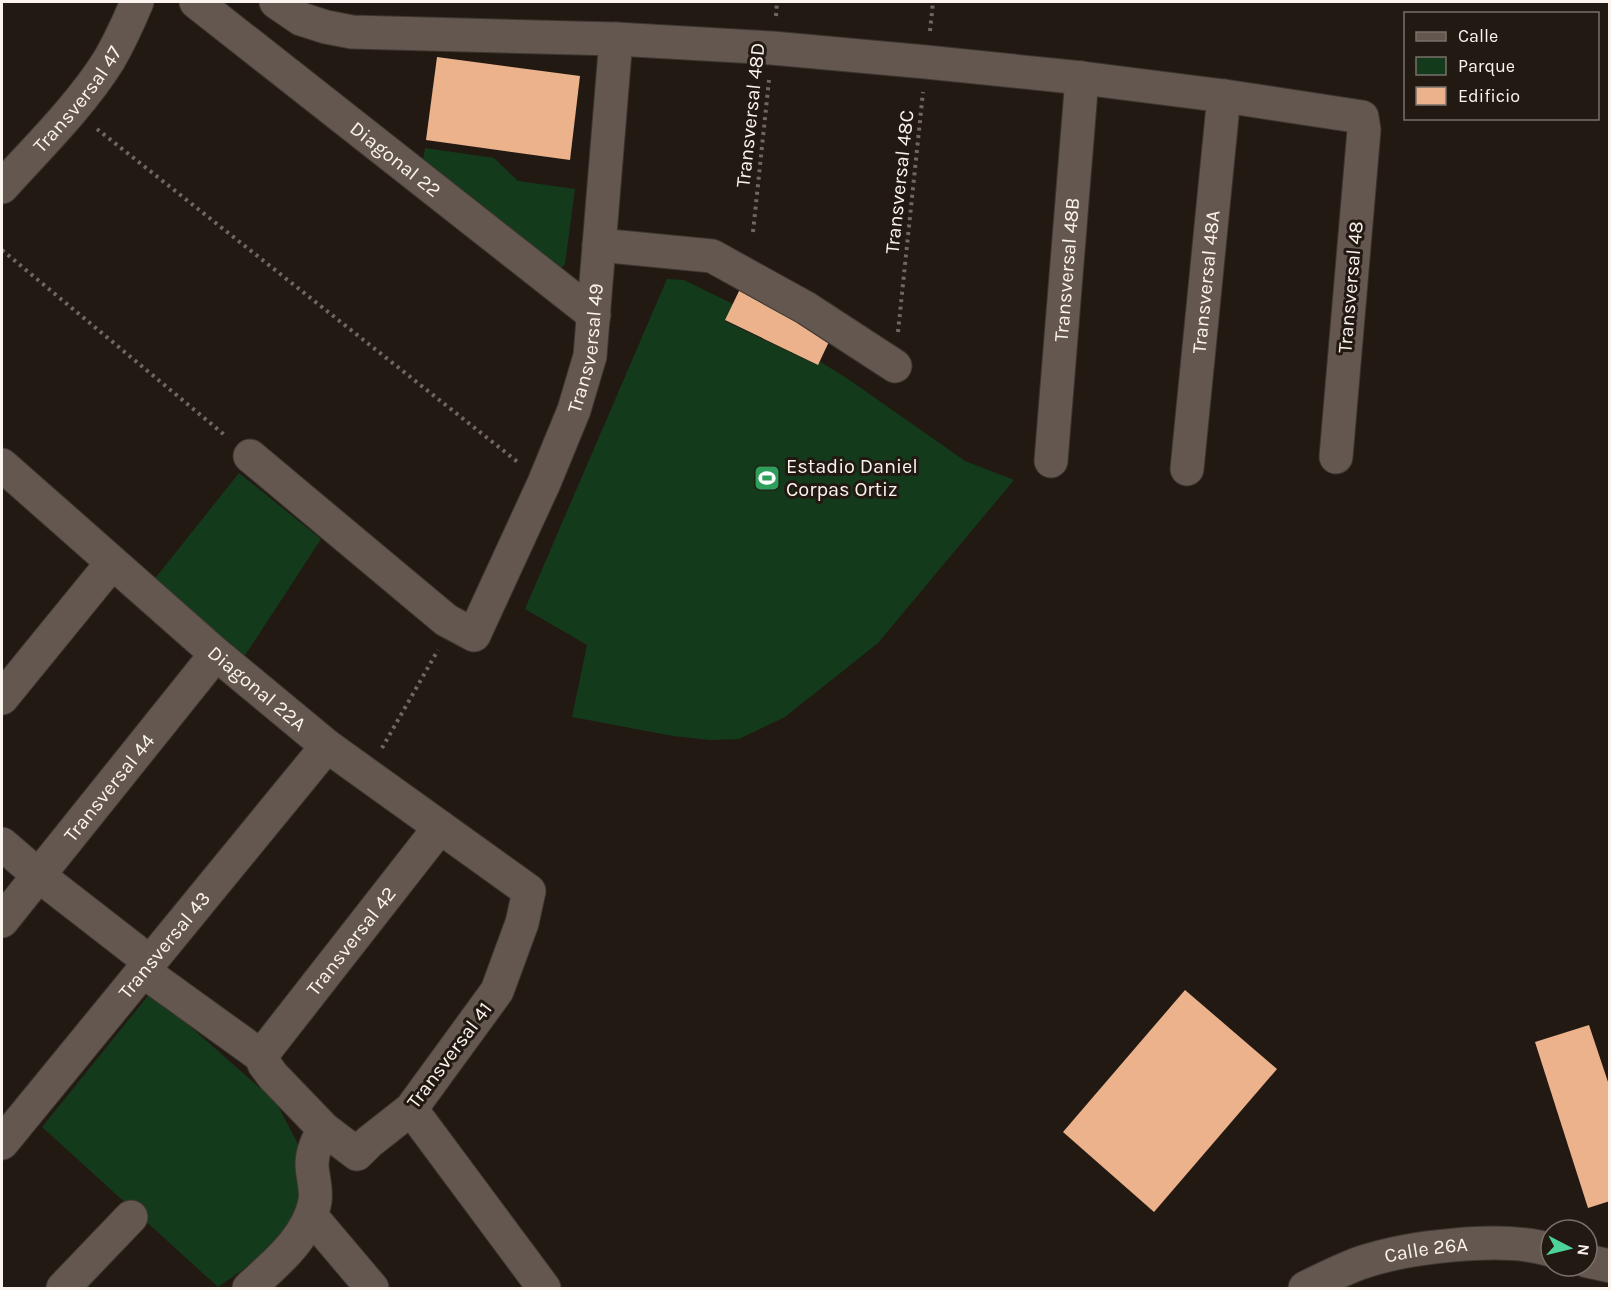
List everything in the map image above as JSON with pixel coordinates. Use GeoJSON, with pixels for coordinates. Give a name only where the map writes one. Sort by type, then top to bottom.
{"type":"FeatureCollection","features":[{"type":"Feature","properties":{"kind":"street","name":"Transversal 47"},"geometry":{"type":"LineString","coordinates":[[2,187],[72,110],[108,61],[137,2]]}},
{"type":"Feature","properties":{"kind":"street","name":"Diagonal 22"},"geometry":{"type":"LineString","coordinates":[[196,2],[594,315]]}},
{"type":"Feature","properties":{"kind":"street"},"geometry":{"type":"LineString","coordinates":[[276,2],[301,19],[352,32],[616,39],[772,48],[1082,78],[1224,96]]}},
{"type":"Feature","properties":{"kind":"street","name":"Transversal 49"},"geometry":{"type":"LineString","coordinates":[[464,630],[544,483],[578,399],[590,356],[616,39]]}},
{"type":"Feature","properties":{"kind":"street","name":"Transversal 48B"},"geometry":{"type":"LineString","coordinates":[[1051,461],[1082,78]]}},
{"type":"Feature","properties":{"kind":"street","name":"Transversal 48"},"geometry":{"type":"LineString","coordinates":[[1224,96],[1362,117],[1364,130],[1336,457]]}},
{"type":"Feature","properties":{"kind":"street","name":"Transversal 48A"},"geometry":{"type":"LineString","coordinates":[[1187,470],[1224,96]]}},
{"type":"Feature","properties":{"kind":"street"},"geometry":{"type":"LineString","coordinates":[[599,245],[712,256],[806,308],[895,366]]}},
{"type":"Feature","properties":{"kind":"street"},"geometry":{"type":"LineString","coordinates":[[250,456],[446,620],[464,630]]}},
{"type":"Feature","properties":{"kind":"street","name":"Diagonal 22A"},"geometry":{"type":"LineString","coordinates":[[3,470],[216,654],[327,746],[529,891]]}},
{"type":"Feature","properties":{"kind":"street"},"geometry":{"type":"LineString","coordinates":[[2,698],[112,563]]}},
{"type":"Feature","properties":{"kind":"street","name":"Transversal 44"},"geometry":{"type":"LineString","coordinates":[[2,921],[216,654]]}},
{"type":"Feature","properties":{"kind":"street","name":"Transversal 43"},"geometry":{"type":"LineString","coordinates":[[2,1143],[327,746]]}},
{"type":"Feature","properties":{"kind":"street","name":"Transversal 42"},"geometry":{"type":"LineString","coordinates":[[261,1056],[440,827]]}},
{"type":"Feature","properties":{"kind":"street"},"geometry":{"type":"LineString","coordinates":[[2,844],[146,966],[261,1056],[273,1076],[324,1129],[315,1145],[312,1162],[316,1198],[311,1216],[295,1244],[249,1288]]}},
{"type":"Feature","properties":{"kind":"street","name":"Transversal 41"},"geometry":{"type":"LineString","coordinates":[[324,1129],[357,1154],[411,1109],[497,991],[522,923],[529,891]]}},
{"type":"Feature","properties":{"kind":"street"},"geometry":{"type":"LineString","coordinates":[[411,1109],[544,1288]]}},
{"type":"Feature","properties":{"kind":"street"},"geometry":{"type":"LineString","coordinates":[[311,1216],[372,1288]]}},
{"type":"Feature","properties":{"kind":"street"},"geometry":{"type":"LineString","coordinates":[[63,1288],[131,1217]]}},
{"type":"Feature","properties":{"kind":"street","name":"Calle 26A"},"geometry":{"type":"LineString","coordinates":[[1305,1288],[1360,1263],[1393,1255],[1454,1245],[1499,1243],[1539,1247]]}},
{"type":"Feature","properties":{"kind":"path","name":"Transversal 48D"},"geometry":{"type":"LineString","coordinates":[[753,232],[777,2]]}},
{"type":"Feature","properties":{"kind":"path","name":"Transversal 48C"},"geometry":{"type":"LineString","coordinates":[[895,366],[933,2]]}},
{"type":"Feature","properties":{"kind":"path"},"geometry":{"type":"LineString","coordinates":[[72,110],[544,483]]}},
{"type":"Feature","properties":{"kind":"path"},"geometry":{"type":"LineString","coordinates":[[2,250],[250,456]]}},
{"type":"Feature","properties":{"kind":"path"},"geometry":{"type":"LineString","coordinates":[[367,775],[464,630]]}},
{"type":"Feature","properties":{"kind":"green space"},"geometry":{"type":"Polygon","coordinates":[[[425,148],[494,158],[518,181],[575,189],[565,264],[560,269],[423,160],[425,148]]]}},
{"type":"Feature","properties":{"kind":"green space","name":"Estadio Daniel Corpas Ortiz"},"geometry":{"type":"Polygon","coordinates":[[[667,279],[684,280],[733,304],[725,321],[817,365],[819,361],[965,461],[1014,480],[878,643],[785,717],[739,739],[710,740],[673,736],[572,717],[587,645],[525,609],[667,279]]]}},
{"type":"Feature","properties":{"kind":"green space"},"geometry":{"type":"Polygon","coordinates":[[[239,473],[321,539],[244,657],[153,581],[239,473]]]}},
{"type":"Feature","properties":{"kind":"green space"},"geometry":{"type":"Polygon","coordinates":[[[151,992],[276,1102],[302,1152],[304,1208],[261,1257],[218,1287],[42,1127],[151,992]]]}},
{"type":"Feature","properties":{"kind":"building"},"geometry":{"type":"Polygon","coordinates":[[[437,57],[580,76],[570,160],[426,140],[437,57]]]}},
{"type":"Feature","properties":{"kind":"building"},"geometry":{"type":"Polygon","coordinates":[[[741,287],[834,331],[818,365],[725,320],[741,287]]]}},
{"type":"Feature","properties":{"kind":"building"},"geometry":{"type":"Polygon","coordinates":[[[1185,990],[1277,1069],[1154,1212],[1063,1132],[1185,990]]]}},
{"type":"Feature","properties":{"kind":"building"},"geometry":{"type":"Polygon","coordinates":[[[1589,1025],[1610,1088],[1610,1201],[1588,1208],[1535,1042],[1589,1025]]]}},
{"type":"Feature","properties":{"kind":"place","name":"Estadio Daniel Corpas Ortiz"},"geometry":{"type":"Point","coordinates":[767,478]}}]}
